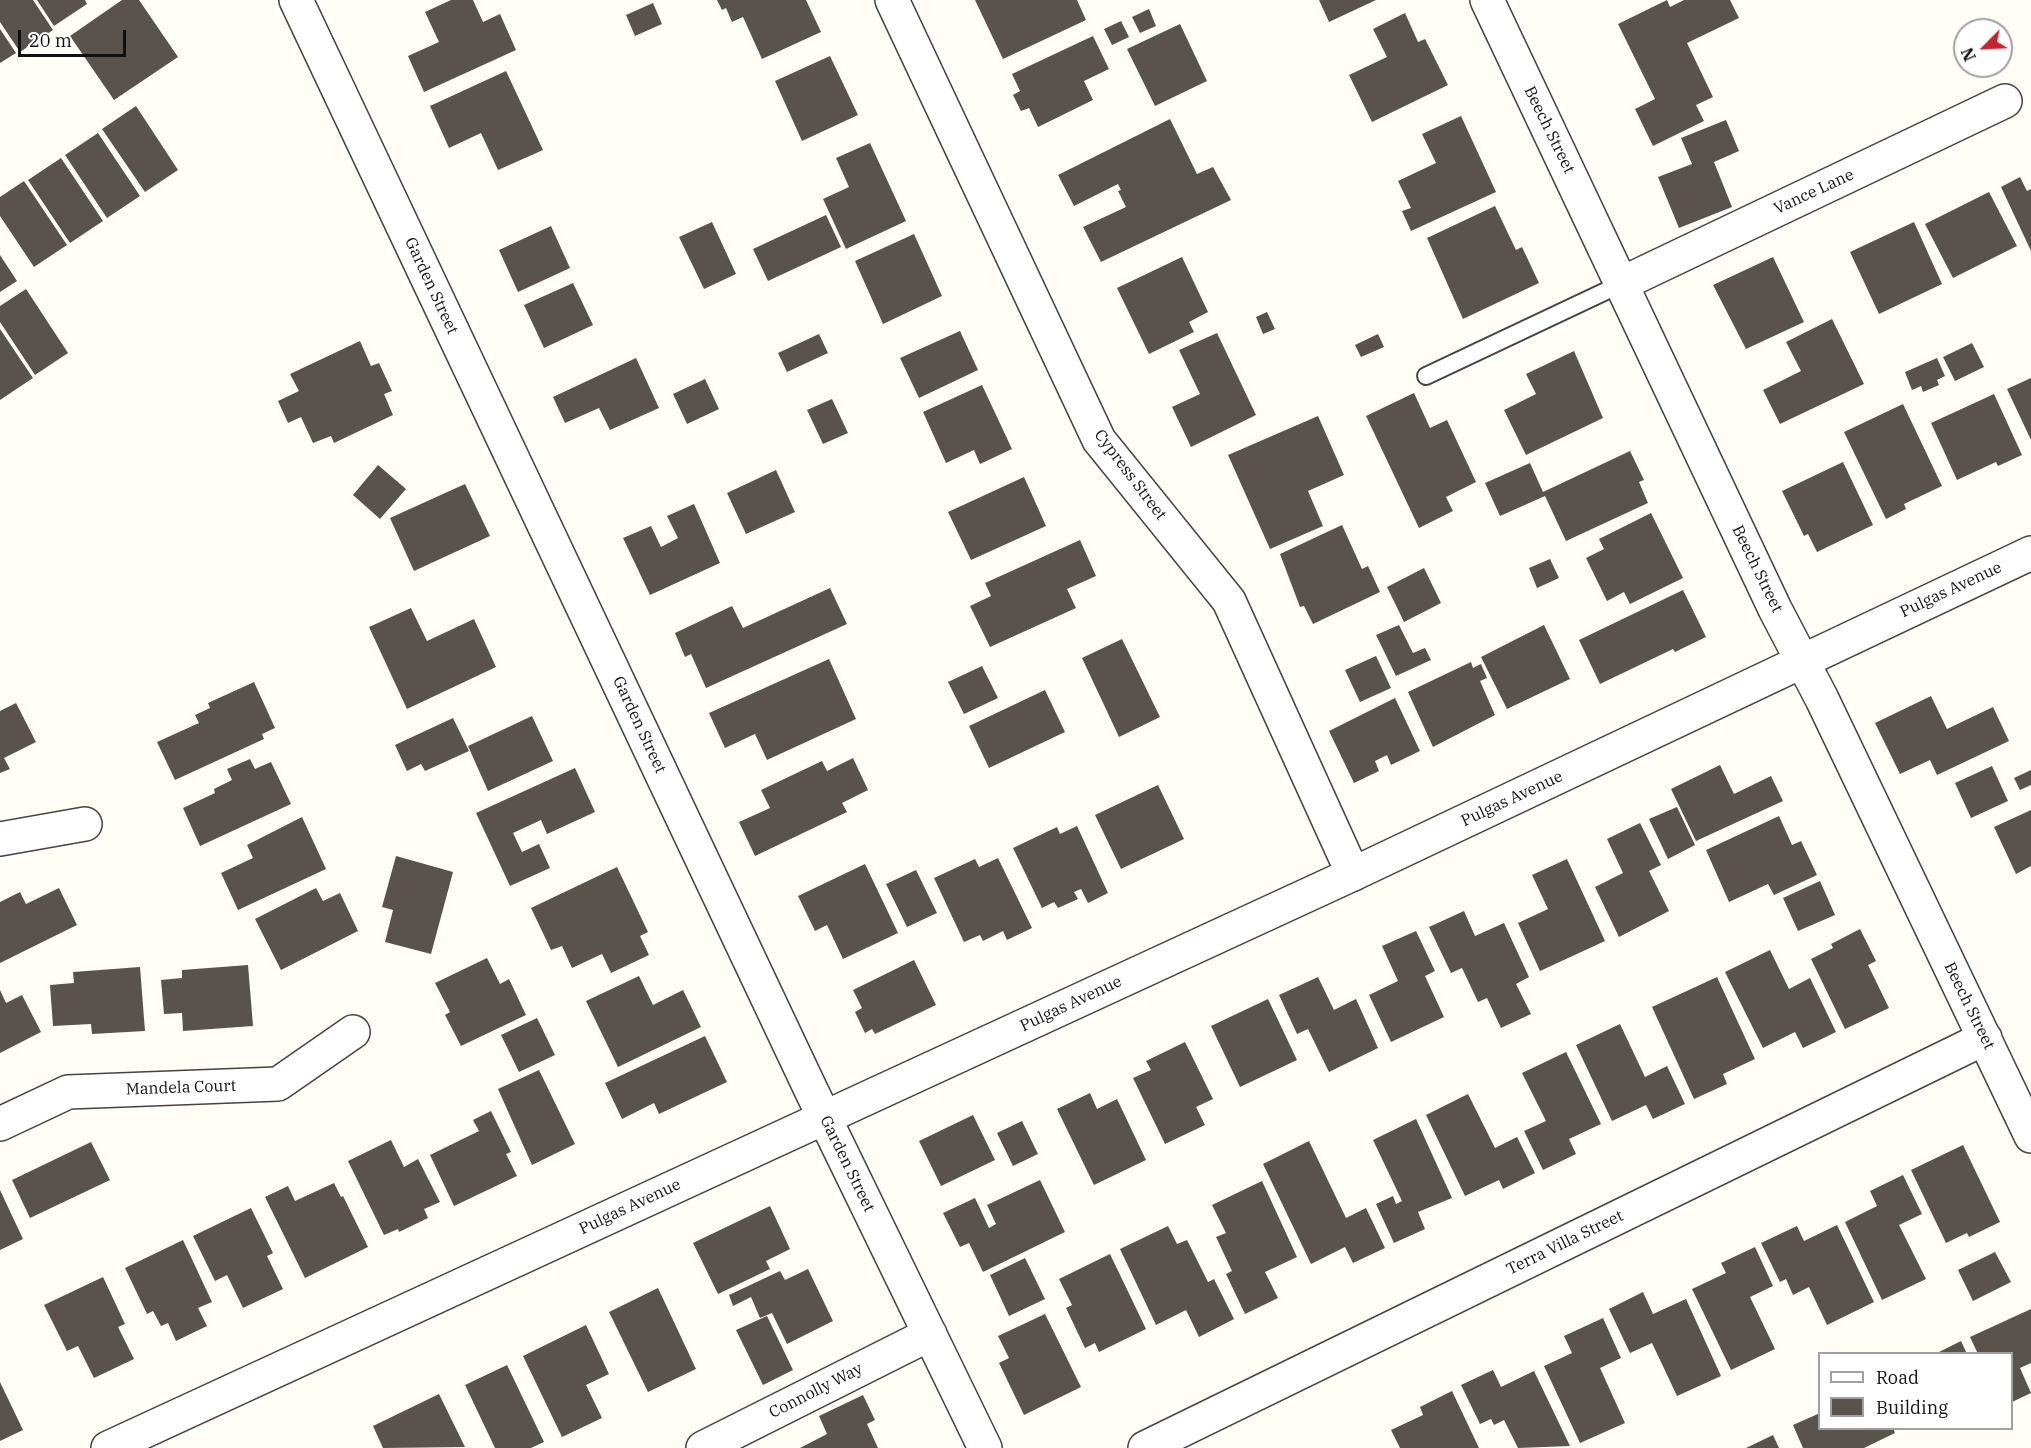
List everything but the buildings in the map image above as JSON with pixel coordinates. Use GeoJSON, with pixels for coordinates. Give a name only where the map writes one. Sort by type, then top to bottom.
{"type":"FeatureCollection","features":[{"type":"Feature","properties":{"kind":"street","name":"Garden Street"},"geometry":{"type":"LineString","coordinates":[[296,0],[825,1117],[985,1448]]}},
{"type":"Feature","properties":{"kind":"street","name":"Cypress Street"},"geometry":{"type":"LineString","coordinates":[[892,0],[1099,440],[1229,601],[1353,874]]}},
{"type":"Feature","properties":{"kind":"street","name":"Beech Street"},"geometry":{"type":"LineString","coordinates":[[1487,0],[1801,662],[1822,699],[2031,1136]]}},
{"type":"Feature","properties":{"kind":"street","name":"Vance Lane"},"geometry":{"type":"LineString","coordinates":[[1623,283],[2005,101]]}},
{"type":"Feature","properties":{"kind":"street","name":"Pulgas Avenue"},"geometry":{"type":"LineString","coordinates":[[108,1448],[1353,874],[2031,553]]}},
{"type":"Feature","properties":{"kind":"street"},"geometry":{"type":"LineString","coordinates":[[0,839],[85,824]]}},
{"type":"Feature","properties":{"kind":"street","name":"Mandela Court"},"geometry":{"type":"LineString","coordinates":[[0,1124],[68,1092],[278,1084],[353,1032]]}},
{"type":"Feature","properties":{"kind":"street","name":"Terra Villa Street"},"geometry":{"type":"LineString","coordinates":[[1145,1448],[1985,1038]]}},
{"type":"Feature","properties":{"kind":"street","name":"Connolly Way"},"geometry":{"type":"LineString","coordinates":[[703,1448],[930,1334]]}},
{"type":"Feature","properties":{"kind":"lane"},"geometry":{"type":"LineString","coordinates":[[1426,376],[1623,283]]}}]}
